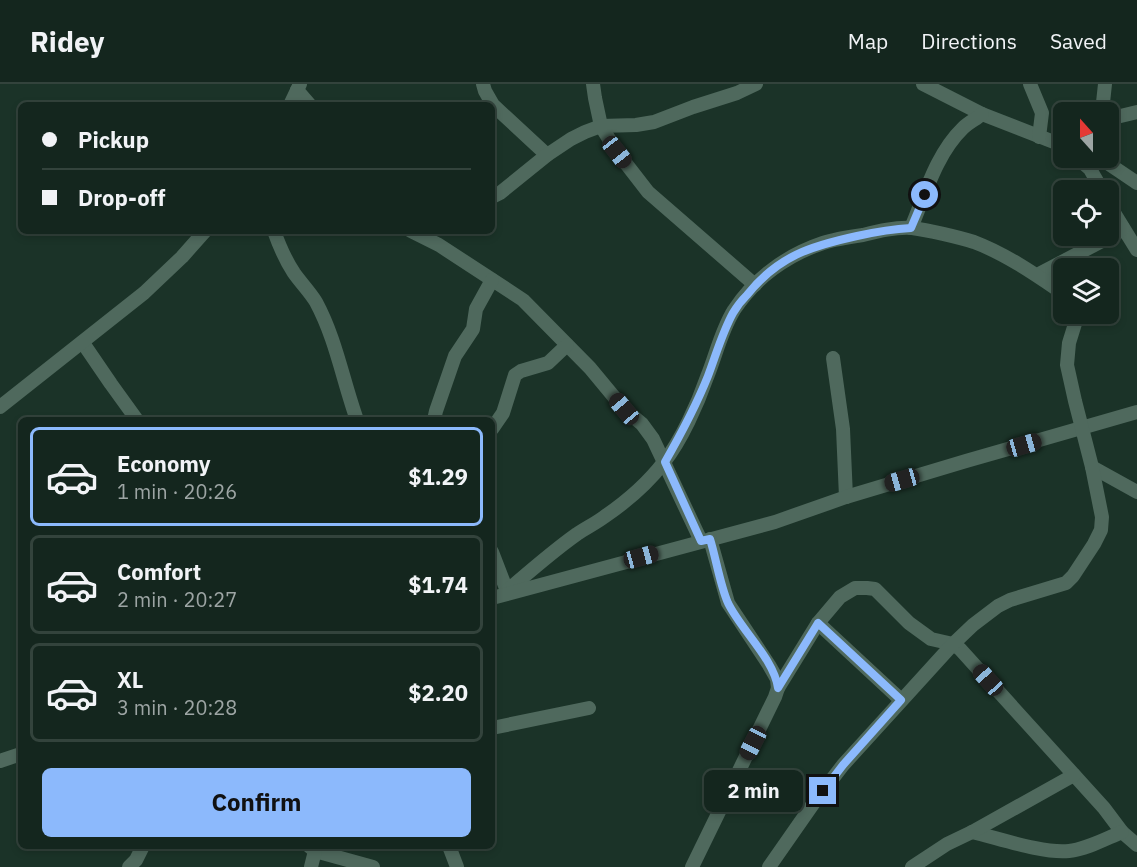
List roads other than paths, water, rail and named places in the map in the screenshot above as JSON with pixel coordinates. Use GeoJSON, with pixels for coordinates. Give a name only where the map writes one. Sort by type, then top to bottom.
{"type":"FeatureCollection","features":[{"type":"Feature","properties":{"kind":"street"},"geometry":{"type":"LineString","coordinates":[[483,84],[491,102]]}},
{"type":"Feature","properties":{"kind":"street"},"geometry":{"type":"LineString","coordinates":[[593,84],[601,126],[617,152],[648,192],[755,285]]}},
{"type":"Feature","properties":{"kind":"street"},"geometry":{"type":"LineString","coordinates":[[495,196],[547,154],[571,139],[601,126],[654,122],[737,93],[756,84]]}},
{"type":"Feature","properties":{"kind":"street"},"geometry":{"type":"LineString","coordinates":[[923,84],[982,114],[1053,142]]}},
{"type":"Feature","properties":{"kind":"street"},"geometry":{"type":"LineString","coordinates":[[1030,84],[1042,114],[1039,136]]}},
{"type":"Feature","properties":{"kind":"street"},"geometry":{"type":"LineString","coordinates":[[1103,102],[1104,84]]}},
{"type":"Feature","properties":{"kind":"street"},"geometry":{"type":"LineString","coordinates":[[291,102],[298,87]]}},
{"type":"Feature","properties":{"kind":"street"},"geometry":{"type":"LineString","coordinates":[[298,87],[308,102]]}},
{"type":"Feature","properties":{"kind":"street"},"geometry":{"type":"LineString","coordinates":[[495,107],[547,154]]}},
{"type":"Feature","properties":{"kind":"street"},"geometry":{"type":"LineString","coordinates":[[1119,116],[1137,111]]}},
{"type":"Feature","properties":{"kind":"street"},"geometry":{"type":"LineString","coordinates":[[911,228],[939,161],[963,128],[982,114]]}},
{"type":"Feature","properties":{"kind":"street"},"geometry":{"type":"LineString","coordinates":[[1115,168],[1137,183]]}},
{"type":"Feature","properties":{"kind":"street"},"geometry":{"type":"LineString","coordinates":[[1119,221],[1137,250]]}},
{"type":"Feature","properties":{"kind":"street"},"geometry":{"type":"LineString","coordinates":[[501,595],[556,549],[618,508],[665,462],[694,409],[734,310],[755,285],[785,259],[817,245],[892,229],[911,228],[973,242],[1010,260],[1053,286]]}},
{"type":"Feature","properties":{"kind":"street"},"geometry":{"type":"LineString","coordinates":[[1070,258],[1112,237],[1123,228]]}},
{"type":"Feature","properties":{"kind":"street"},"geometry":{"type":"LineString","coordinates":[[0,407],[144,293],[202,234]]}},
{"type":"Feature","properties":{"kind":"street"},"geometry":{"type":"LineString","coordinates":[[275,234],[293,272],[316,302],[336,351],[356,417]]}},
{"type":"Feature","properties":{"kind":"street"},"geometry":{"type":"LineString","coordinates":[[417,234],[439,245],[522,300],[590,368],[624,409],[642,424],[653,438],[706,540],[728,603],[769,665],[777,679],[778,688]]}},
{"type":"Feature","properties":{"kind":"street"},"geometry":{"type":"LineString","coordinates":[[1053,267],[1041,273],[1053,283]]}},
{"type":"Feature","properties":{"kind":"street"},"geometry":{"type":"LineString","coordinates":[[435,417],[454,356],[473,329],[477,309],[492,280]]}},
{"type":"Feature","properties":{"kind":"street"},"geometry":{"type":"LineString","coordinates":[[769,867],[843,765],[953,644],[998,606],[1010,600],[1066,583],[1095,544],[1101,530],[1102,517],[1067,365],[1069,343],[1075,324]]}},
{"type":"Feature","properties":{"kind":"street"},"geometry":{"type":"LineString","coordinates":[[83,343],[135,417]]}},
{"type":"Feature","properties":{"kind":"street"},"geometry":{"type":"LineString","coordinates":[[495,425],[503,413],[516,375],[521,371],[548,363],[567,345]]}},
{"type":"Feature","properties":{"kind":"street"},"geometry":{"type":"LineString","coordinates":[[833,358],[843,429],[846,497]]}},
{"type":"Feature","properties":{"kind":"street"},"geometry":{"type":"LineString","coordinates":[[501,595],[775,522],[846,497],[1137,412]]}},
{"type":"Feature","properties":{"kind":"street"},"geometry":{"type":"LineString","coordinates":[[1092,467],[1137,492]]}},
{"type":"Feature","properties":{"kind":"street"},"geometry":{"type":"LineString","coordinates":[[495,566],[501,595]]}},
{"type":"Feature","properties":{"kind":"street"},"geometry":{"type":"LineString","coordinates":[[692,867],[778,688],[818,623],[840,597],[855,588],[876,590],[909,622],[932,639],[953,644],[963,652],[1104,808],[1122,832],[1137,845]]}},
{"type":"Feature","properties":{"kind":"street"},"geometry":{"type":"LineString","coordinates":[[818,623],[901,700]]}},
{"type":"Feature","properties":{"kind":"street"},"geometry":{"type":"LineString","coordinates":[[495,727],[589,708]]}},
{"type":"Feature","properties":{"kind":"street"},"geometry":{"type":"LineString","coordinates":[[0,761],[18,755]]}},
{"type":"Feature","properties":{"kind":"street"},"geometry":{"type":"LineString","coordinates":[[912,867],[947,844],[1074,775]]}},
{"type":"Feature","properties":{"kind":"street"},"geometry":{"type":"LineString","coordinates":[[972,832],[1060,852],[1091,845],[1122,832]]}},
{"type":"Feature","properties":{"kind":"street"},"geometry":{"type":"LineString","coordinates":[[137,865],[142,849]]}},
{"type":"Feature","properties":{"kind":"street"},"geometry":{"type":"LineString","coordinates":[[311,867],[312,849]]}},
{"type":"Feature","properties":{"kind":"street"},"geometry":{"type":"LineString","coordinates":[[315,849],[374,867]]}},
{"type":"Feature","properties":{"kind":"street"},"geometry":{"type":"LineString","coordinates":[[450,849],[457,867]]}},
{"type":"Feature","properties":{"kind":"street"},"geometry":{"type":"LineString","coordinates":[[1059,867],[1060,852]]}}]}
